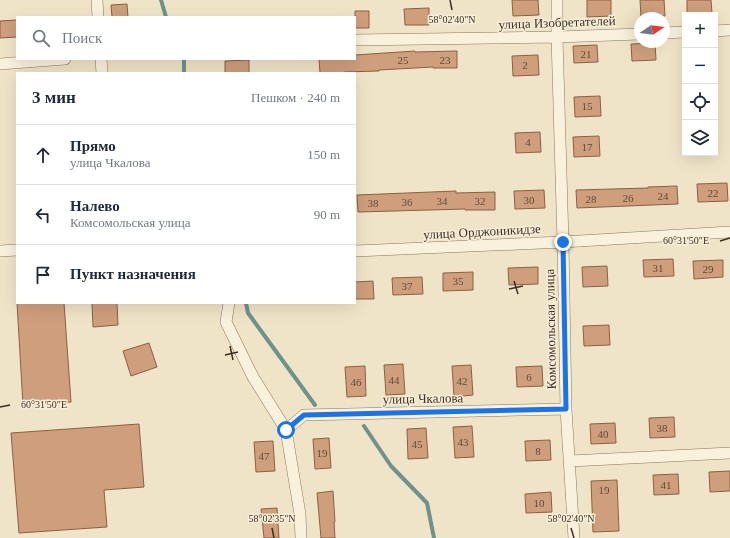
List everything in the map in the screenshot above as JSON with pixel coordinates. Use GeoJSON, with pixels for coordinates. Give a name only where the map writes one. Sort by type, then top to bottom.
{"type":"FeatureCollection","features":[{"type":"Feature","properties":{"kind":"street"},"geometry":{"type":"LineString","coordinates":[[97,0],[98,16]]}},
{"type":"Feature","properties":{"kind":"street","name":"Комсомольская улица"},"geometry":{"type":"LineString","coordinates":[[557,0],[566,409],[574,538]]}},
{"type":"Feature","properties":{"kind":"street"},"geometry":{"type":"LineString","coordinates":[[718,31],[730,30]]}},
{"type":"Feature","properties":{"kind":"street"},"geometry":{"type":"LineString","coordinates":[[670,33],[682,32]]}},
{"type":"Feature","properties":{"kind":"street","name":"улица Изобретателей"},"geometry":{"type":"LineString","coordinates":[[356,40],[634,34]]}},
{"type":"Feature","properties":{"kind":"street"},"geometry":{"type":"LineString","coordinates":[[0,64],[53,60]]}},
{"type":"Feature","properties":{"kind":"street"},"geometry":{"type":"LineString","coordinates":[[101,60],[102,72]]}},
{"type":"Feature","properties":{"kind":"street","name":"улица Орджоникидзе"},"geometry":{"type":"LineString","coordinates":[[356,251],[563,242],[730,232]]}},
{"type":"Feature","properties":{"kind":"street"},"geometry":{"type":"LineString","coordinates":[[0,251],[16,250]]}},
{"type":"Feature","properties":{"kind":"street"},"geometry":{"type":"LineString","coordinates":[[229,304],[226,322],[253,377],[286,430],[300,514],[302,538]]}},
{"type":"Feature","properties":{"kind":"street","name":"улица Чкалова"},"geometry":{"type":"LineString","coordinates":[[286,430],[304,415],[566,409]]}},
{"type":"Feature","properties":{"kind":"street"},"geometry":{"type":"LineString","coordinates":[[570,461],[730,453]]}},
{"type":"Feature","properties":{"kind":"building"},"geometry":{"type":"Polygon","coordinates":[[[512,0],[538,0],[539,15],[513,16],[512,0]]]}},
{"type":"Feature","properties":{"kind":"building"},"geometry":{"type":"Polygon","coordinates":[[[587,0],[611,0],[611,16],[587,17],[587,0]]]}},
{"type":"Feature","properties":{"kind":"building"},"geometry":{"type":"Polygon","coordinates":[[[640,0],[664,0],[665,12],[641,12],[640,0]]]}},
{"type":"Feature","properties":{"kind":"building"},"geometry":{"type":"Polygon","coordinates":[[[687,0],[711,0],[712,12],[687,12],[687,0]]]}},
{"type":"Feature","properties":{"kind":"building"},"geometry":{"type":"Polygon","coordinates":[[[127,4],[128,16],[112,16],[111,5],[127,4]]]}},
{"type":"Feature","properties":{"kind":"building"},"geometry":{"type":"Polygon","coordinates":[[[429,8],[429,25],[405,25],[404,9],[429,8]]]}},
{"type":"Feature","properties":{"kind":"building"},"geometry":{"type":"Polygon","coordinates":[[[355,11],[369,11],[369,28],[356,28],[355,11]]]}},
{"type":"Feature","properties":{"kind":"building"},"geometry":{"type":"Polygon","coordinates":[[[16,20],[16,37],[0,38],[0,21],[16,20]]]}},
{"type":"Feature","properties":{"kind":"building"},"geometry":{"type":"Polygon","coordinates":[[[631,44],[634,44],[634,48],[655,48],[656,60],[632,61],[631,44]]]}},
{"type":"Feature","properties":{"kind":"building"},"geometry":{"type":"Polygon","coordinates":[[[597,45],[598,62],[574,63],[573,46],[597,45]]]}},
{"type":"Feature","properties":{"kind":"building"},"geometry":{"type":"Polygon","coordinates":[[[415,51],[457,51],[457,68],[433,67],[379,71],[320,72],[319,60],[356,60],[356,55],[415,51]]]}},
{"type":"Feature","properties":{"kind":"building"},"geometry":{"type":"Polygon","coordinates":[[[538,55],[539,75],[513,76],[512,56],[538,55]]]}},
{"type":"Feature","properties":{"kind":"building"},"geometry":{"type":"Polygon","coordinates":[[[249,60],[249,72],[225,72],[225,61],[249,60]]]}},
{"type":"Feature","properties":{"kind":"building"},"geometry":{"type":"Polygon","coordinates":[[[600,96],[601,116],[575,117],[574,97],[600,96]]]}},
{"type":"Feature","properties":{"kind":"building"},"geometry":{"type":"Polygon","coordinates":[[[540,132],[541,152],[516,153],[515,133],[540,132]]]}},
{"type":"Feature","properties":{"kind":"building"},"geometry":{"type":"Polygon","coordinates":[[[599,136],[600,156],[574,157],[573,137],[599,136]]]}},
{"type":"Feature","properties":{"kind":"building"},"geometry":{"type":"Polygon","coordinates":[[[727,183],[728,201],[698,202],[697,184],[727,183]]]}},
{"type":"Feature","properties":{"kind":"building"},"geometry":{"type":"Polygon","coordinates":[[[677,186],[678,204],[577,208],[576,190],[677,186]]]}},
{"type":"Feature","properties":{"kind":"building"},"geometry":{"type":"Polygon","coordinates":[[[544,190],[545,208],[515,209],[514,191],[544,190]]]}},
{"type":"Feature","properties":{"kind":"building"},"geometry":{"type":"Polygon","coordinates":[[[456,191],[456,193],[495,192],[495,210],[465,209],[358,212],[357,195],[456,191]]]}},
{"type":"Feature","properties":{"kind":"building"},"geometry":{"type":"Polygon","coordinates":[[[673,259],[674,276],[644,277],[643,260],[673,259]]]}},
{"type":"Feature","properties":{"kind":"building"},"geometry":{"type":"Polygon","coordinates":[[[723,260],[723,277],[694,279],[693,261],[723,260]]]}},
{"type":"Feature","properties":{"kind":"building"},"geometry":{"type":"Polygon","coordinates":[[[607,266],[608,286],[583,287],[582,267],[607,266]]]}},
{"type":"Feature","properties":{"kind":"building"},"geometry":{"type":"Polygon","coordinates":[[[538,267],[538,284],[509,285],[508,268],[538,267]]]}},
{"type":"Feature","properties":{"kind":"building"},"geometry":{"type":"Polygon","coordinates":[[[473,272],[473,290],[443,291],[443,273],[473,272]]]}},
{"type":"Feature","properties":{"kind":"building"},"geometry":{"type":"Polygon","coordinates":[[[422,277],[423,294],[393,295],[392,278],[422,277]]]}},
{"type":"Feature","properties":{"kind":"building"},"geometry":{"type":"Polygon","coordinates":[[[373,281],[374,299],[356,299],[356,282],[373,281]]]}},
{"type":"Feature","properties":{"kind":"building"},"geometry":{"type":"Polygon","coordinates":[[[17,304],[64,304],[71,402],[23,405],[17,304]]]}},
{"type":"Feature","properties":{"kind":"building"},"geometry":{"type":"Polygon","coordinates":[[[92,304],[117,304],[118,325],[93,327],[92,304]]]}},
{"type":"Feature","properties":{"kind":"building"},"geometry":{"type":"Polygon","coordinates":[[[609,325],[610,345],[584,346],[583,326],[609,325]]]}},
{"type":"Feature","properties":{"kind":"building"},"geometry":{"type":"Polygon","coordinates":[[[149,343],[157,367],[131,376],[123,351],[149,343]]]}},
{"type":"Feature","properties":{"kind":"building"},"geometry":{"type":"Polygon","coordinates":[[[403,364],[405,394],[386,395],[384,365],[403,364]]]}},
{"type":"Feature","properties":{"kind":"building"},"geometry":{"type":"Polygon","coordinates":[[[471,365],[473,395],[454,397],[452,366],[471,365]]]}},
{"type":"Feature","properties":{"kind":"building"},"geometry":{"type":"Polygon","coordinates":[[[365,366],[366,396],[347,397],[345,367],[365,366]]]}},
{"type":"Feature","properties":{"kind":"building"},"geometry":{"type":"Polygon","coordinates":[[[542,366],[543,386],[517,387],[516,367],[542,366]]]}},
{"type":"Feature","properties":{"kind":"building"},"geometry":{"type":"Polygon","coordinates":[[[674,417],[675,437],[650,438],[649,418],[674,417]]]}},
{"type":"Feature","properties":{"kind":"building"},"geometry":{"type":"Polygon","coordinates":[[[615,423],[616,443],[591,444],[590,424],[615,423]]]}},
{"type":"Feature","properties":{"kind":"building"},"geometry":{"type":"Polygon","coordinates":[[[139,424],[144,487],[104,490],[107,527],[19,533],[11,433],[139,424]]]}},
{"type":"Feature","properties":{"kind":"building"},"geometry":{"type":"Polygon","coordinates":[[[472,426],[474,457],[455,458],[453,427],[472,426]]]}},
{"type":"Feature","properties":{"kind":"building"},"geometry":{"type":"Polygon","coordinates":[[[426,428],[428,458],[408,459],[407,429],[426,428]]]}},
{"type":"Feature","properties":{"kind":"building"},"geometry":{"type":"Polygon","coordinates":[[[329,438],[331,468],[315,469],[313,439],[329,438]]]}},
{"type":"Feature","properties":{"kind":"building"},"geometry":{"type":"Polygon","coordinates":[[[550,440],[551,460],[526,461],[525,441],[550,440]]]}},
{"type":"Feature","properties":{"kind":"building"},"geometry":{"type":"Polygon","coordinates":[[[273,441],[275,471],[256,472],[254,442],[273,441]]]}},
{"type":"Feature","properties":{"kind":"building"},"geometry":{"type":"Polygon","coordinates":[[[730,471],[730,491],[710,492],[709,472],[730,471]]]}},
{"type":"Feature","properties":{"kind":"building"},"geometry":{"type":"Polygon","coordinates":[[[678,474],[679,494],[654,495],[653,475],[678,474]]]}},
{"type":"Feature","properties":{"kind":"building"},"geometry":{"type":"Polygon","coordinates":[[[617,480],[619,531],[593,532],[591,481],[617,480]]]}},
{"type":"Feature","properties":{"kind":"building"},"geometry":{"type":"Polygon","coordinates":[[[333,491],[335,538],[321,538],[317,493],[333,491]]]}},
{"type":"Feature","properties":{"kind":"building"},"geometry":{"type":"Polygon","coordinates":[[[551,492],[552,512],[526,513],[525,494],[551,492]]]}},
{"type":"Feature","properties":{"kind":"building"},"geometry":{"type":"Polygon","coordinates":[[[277,508],[279,538],[264,538],[261,509],[277,508]]]}},
{"type":"Feature","properties":{"kind":"waterway"},"geometry":{"type":"LineString","coordinates":[[161,0],[166,16]]}},
{"type":"Feature","properties":{"kind":"waterway"},"geometry":{"type":"LineString","coordinates":[[184,61],[184,72]]}},
{"type":"Feature","properties":{"kind":"waterway"},"geometry":{"type":"LineString","coordinates":[[246,304],[248,313],[315,405]]}},
{"type":"Feature","properties":{"kind":"waterway"},"geometry":{"type":"LineString","coordinates":[[364,426],[391,466],[427,503],[434,538]]}},
{"type":"Feature","properties":{"kind":"route"},"geometry":{"type":"LineString","coordinates":[[286,430],[304,415],[566,409],[563,242]]}}]}
